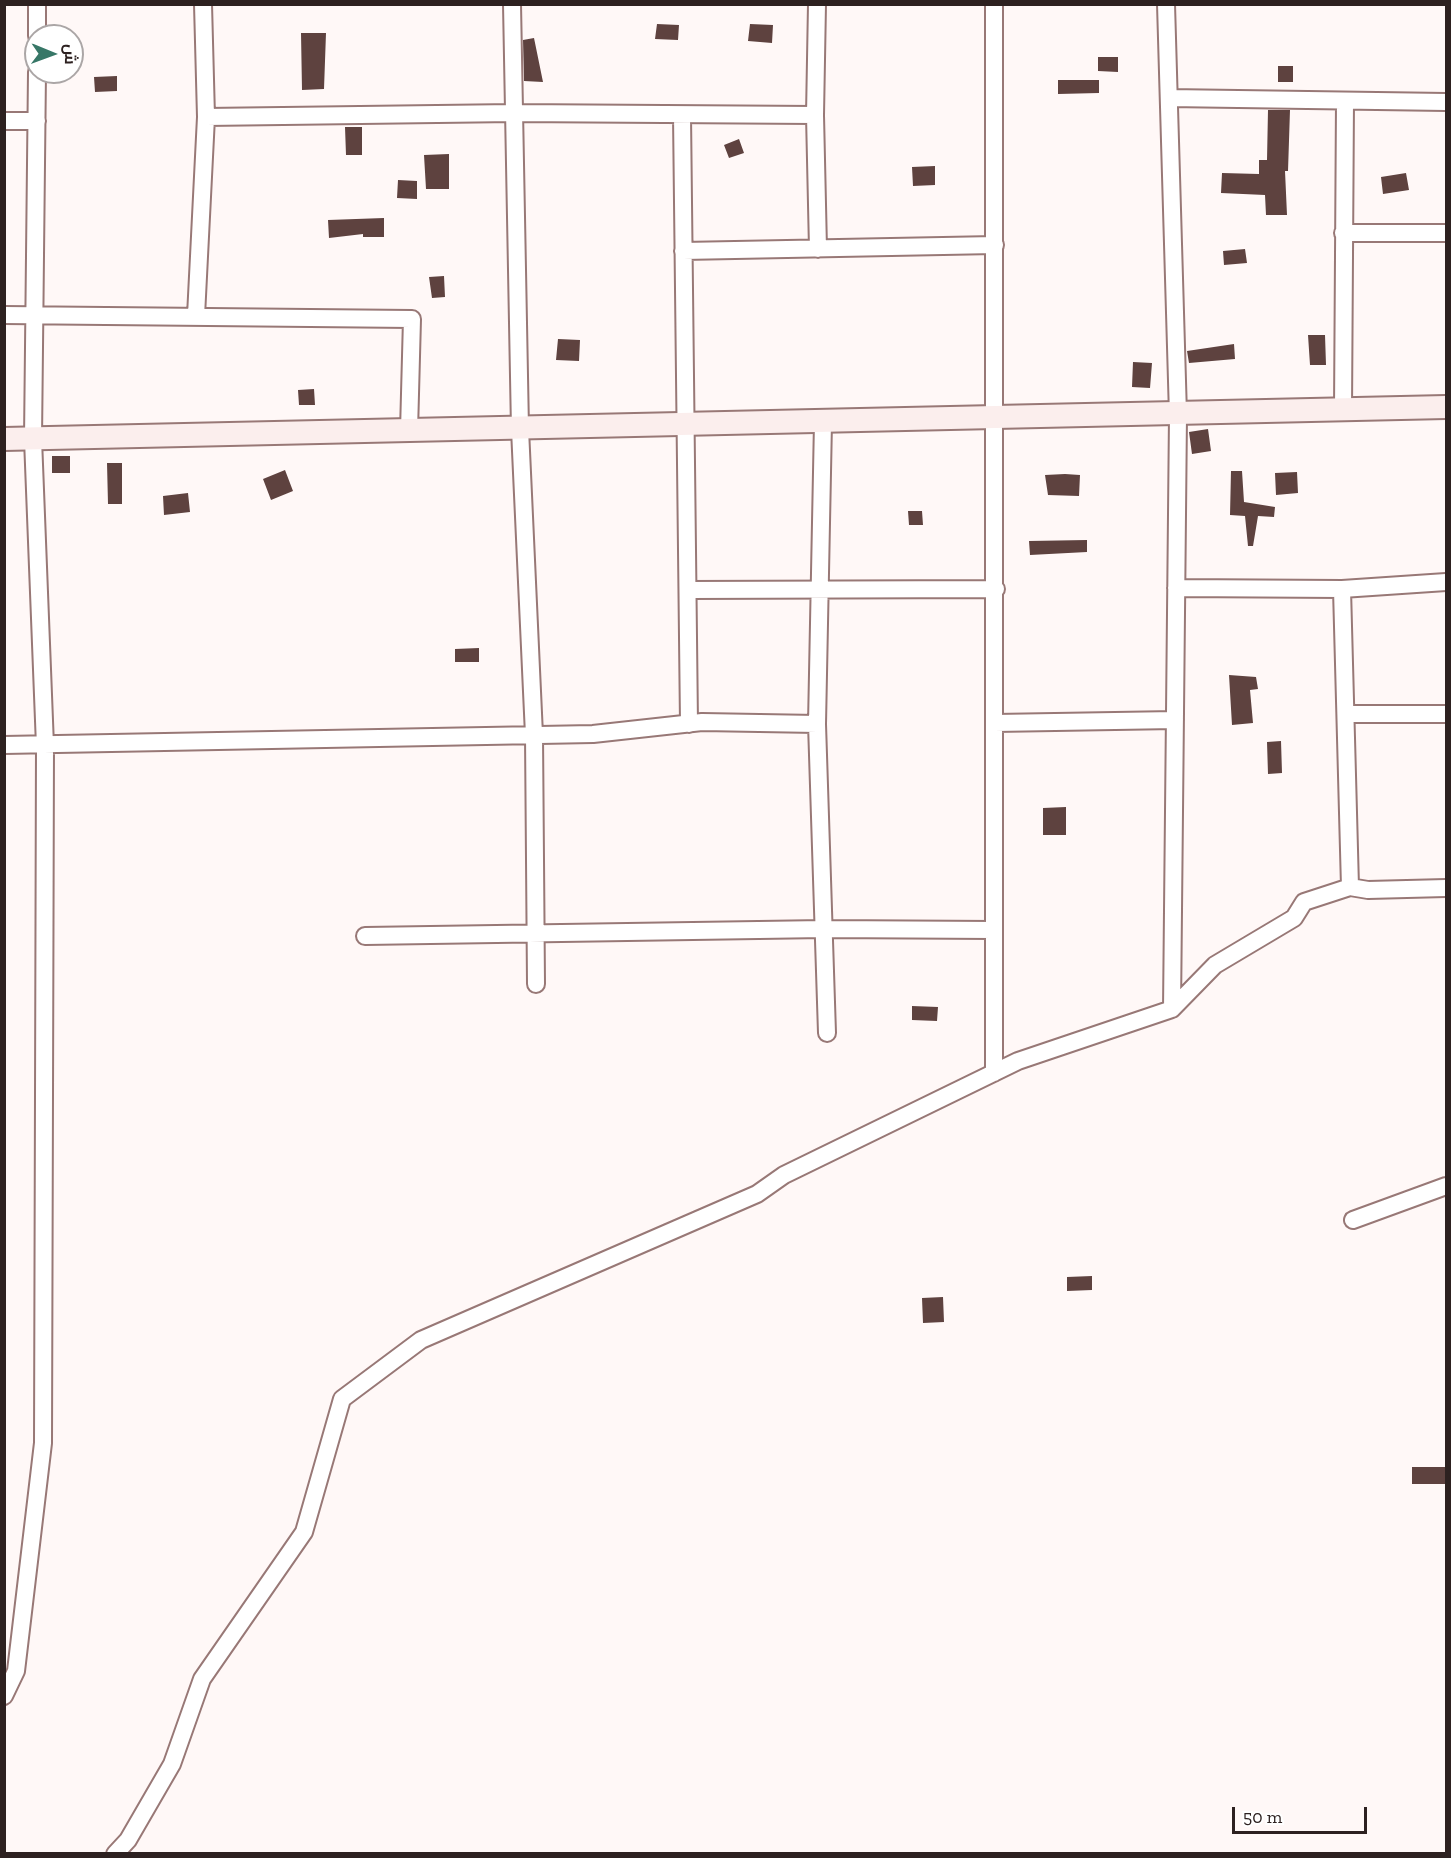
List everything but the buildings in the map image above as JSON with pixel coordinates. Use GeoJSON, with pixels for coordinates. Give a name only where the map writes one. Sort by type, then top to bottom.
{"type":"FeatureCollection","features":[{"type":"Feature","properties":{"kind":"main road"},"geometry":{"type":"LineString","coordinates":[[4,439],[1178,415],[1446,407]]}},
{"type":"Feature","properties":{"kind":"street"},"geometry":{"type":"LineString","coordinates":[[37,4],[37,24]]}},
{"type":"Feature","properties":{"kind":"street"},"geometry":{"type":"LineString","coordinates":[[196,316],[206,117],[203,4]]}},
{"type":"Feature","properties":{"kind":"street"},"geometry":{"type":"LineString","coordinates":[[512,4],[520,429],[534,735],[536,984]]}},
{"type":"Feature","properties":{"kind":"street"},"geometry":{"type":"LineString","coordinates":[[817,4],[815,115],[818,249]]}},
{"type":"Feature","properties":{"kind":"street"},"geometry":{"type":"LineString","coordinates":[[994,4],[996,418],[994,1073]]}},
{"type":"Feature","properties":{"kind":"street"},"geometry":{"type":"LineString","coordinates":[[1166,4],[1178,415],[1172,1009]]}},
{"type":"Feature","properties":{"kind":"street"},"geometry":{"type":"LineString","coordinates":[[4,1696],[16,1671],[43,1443],[45,746],[33,439],[37,84]]}},
{"type":"Feature","properties":{"kind":"street"},"geometry":{"type":"LineString","coordinates":[[1169,98],[1446,102]]}},
{"type":"Feature","properties":{"kind":"street"},"geometry":{"type":"LineString","coordinates":[[1343,410],[1345,101]]}},
{"type":"Feature","properties":{"kind":"street"},"geometry":{"type":"LineString","coordinates":[[206,117],[514,113],[815,115]]}},
{"type":"Feature","properties":{"kind":"street"},"geometry":{"type":"LineString","coordinates":[[682,115],[689,724]]}},
{"type":"Feature","properties":{"kind":"street"},"geometry":{"type":"LineString","coordinates":[[4,121],[37,121]]}},
{"type":"Feature","properties":{"kind":"street"},"geometry":{"type":"LineString","coordinates":[[1343,233],[1446,233]]}},
{"type":"Feature","properties":{"kind":"street"},"geometry":{"type":"LineString","coordinates":[[683,251],[995,245]]}},
{"type":"Feature","properties":{"kind":"street"},"geometry":{"type":"LineString","coordinates":[[4,315],[412,319],[409,431]]}},
{"type":"Feature","properties":{"kind":"street"},"geometry":{"type":"LineString","coordinates":[[823,422],[818,724],[827,1033]]}},
{"type":"Feature","properties":{"kind":"street"},"geometry":{"type":"LineString","coordinates":[[1176,588],[1342,589],[1446,582]]}},
{"type":"Feature","properties":{"kind":"street"},"geometry":{"type":"LineString","coordinates":[[688,590],[996,589]]}},
{"type":"Feature","properties":{"kind":"street"},"geometry":{"type":"LineString","coordinates":[[1342,589],[1350,887]]}},
{"type":"Feature","properties":{"kind":"street"},"geometry":{"type":"LineString","coordinates":[[1346,714],[1446,714]]}},
{"type":"Feature","properties":{"kind":"street"},"geometry":{"type":"LineString","coordinates":[[995,723],[1175,720]]}},
{"type":"Feature","properties":{"kind":"street"},"geometry":{"type":"LineString","coordinates":[[4,745],[593,734],[689,724],[818,724]]}},
{"type":"Feature","properties":{"kind":"street"},"geometry":{"type":"LineString","coordinates":[[115,1854],[128,1840],[172,1764],[202,1679],[304,1532],[342,1399],[420,1340],[757,1194],[784,1175],[1018,1061],[1172,1009],[1215,965],[1294,918],[1304,902],[1350,887],[1368,890],[1446,888]]}},
{"type":"Feature","properties":{"kind":"street"},"geometry":{"type":"LineString","coordinates":[[365,936],[824,929],[994,930]]}},
{"type":"Feature","properties":{"kind":"street"},"geometry":{"type":"LineString","coordinates":[[1353,1220],[1446,1186]]}}]}
